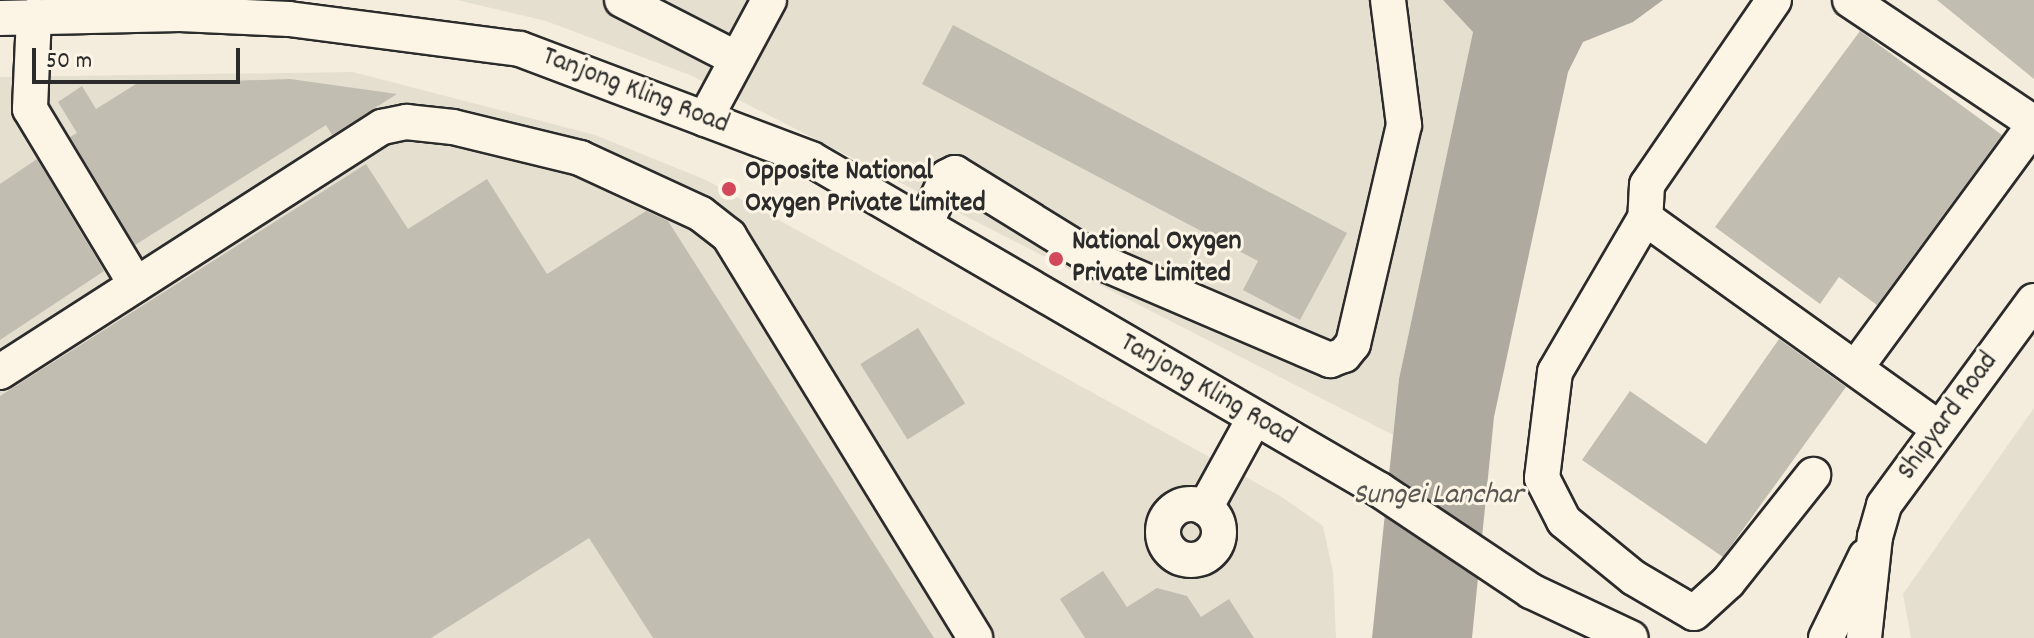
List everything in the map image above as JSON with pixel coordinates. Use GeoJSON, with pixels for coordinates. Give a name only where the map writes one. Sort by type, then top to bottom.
{"type":"FeatureCollection","features":[{"type":"Feature","properties":{"kind":"street"},"geometry":{"type":"LineString","coordinates":[[622,0],[737,59]]}},
{"type":"Feature","properties":{"kind":"street"},"geometry":{"type":"LineString","coordinates":[[705,119],[769,0]]}},
{"type":"Feature","properties":{"kind":"street"},"geometry":{"type":"LineString","coordinates":[[925,225],[947,177],[955,173],[1094,259],[1330,360],[1344,355],[1353,344],[1404,125],[1388,0]]}},
{"type":"Feature","properties":{"kind":"street"},"geometry":{"type":"LineString","coordinates":[[1774,0],[1647,185],[1645,218],[1555,372],[1542,478],[1564,521],[1634,578],[1694,613],[1728,582],[1813,475]]}},
{"type":"Feature","properties":{"kind":"street"},"geometry":{"type":"LineString","coordinates":[[1850,0],[2034,124],[1857,366]]}},
{"type":"Feature","properties":{"kind":"street","name":"Tanjong Kling Road"},"geometry":{"type":"LineString","coordinates":[[0,18],[182,7],[520,49],[811,159],[1380,490],[1531,591],[1631,638]]}},
{"type":"Feature","properties":{"kind":"street"},"geometry":{"type":"LineString","coordinates":[[34,16],[30,109],[136,285]]}},
{"type":"Feature","properties":{"kind":"street"},"geometry":{"type":"LineString","coordinates":[[0,372],[382,127],[406,122],[453,127],[580,158],[701,214],[729,236],[975,638]]}},
{"type":"Feature","properties":{"kind":"street"},"geometry":{"type":"LineString","coordinates":[[1645,218],[1857,366],[1938,428]]}},
{"type":"Feature","properties":{"kind":"street","name":"Shipyard Road"},"geometry":{"type":"LineString","coordinates":[[1864,638],[1875,537],[1884,505],[1932,444],[1938,428],[2034,301]]}},
{"type":"Feature","properties":{"kind":"street"},"geometry":{"type":"LineString","coordinates":[[1205,508],[1254,419]]}},
{"type":"Feature","properties":{"kind":"street","name":"Shipyard Road"},"geometry":{"type":"LineString","coordinates":[[1826,638],[1875,537]]}},
{"type":"Feature","properties":{"kind":"street","name":"Tanjong Kling Road"},"geometry":{"type":"LineString","coordinates":[[1531,591],[1573,638]]}},
{"type":"Feature","properties":{"kind":"shaded area","name":"National Oxygen Private Limited"},"geometry":{"type":"Polygon","coordinates":[[[457,0],[1443,0],[1473,32],[1399,379],[1393,435],[690,75],[546,21],[457,0]]]}},
{"type":"Feature","properties":{"kind":"shaded area"},"geometry":{"type":"Polygon","coordinates":[[[353,72],[595,135],[706,180],[1282,497],[1323,526],[1333,572],[1336,638],[0,638],[0,77],[353,72]]]}},
{"type":"Feature","properties":{"kind":"shaded area"},"geometry":{"type":"Polygon","coordinates":[[[2034,408],[2034,638],[1911,638],[1903,594],[2034,408]]]}},
{"type":"Feature","properties":{"kind":"water","name":"Sungei Lanchar"},"geometry":{"type":"Polygon","coordinates":[[[1443,0],[1663,0],[1633,22],[1583,42],[1568,72],[1494,417],[1472,638],[1372,638],[1399,379],[1473,32],[1443,0]]]}},
{"type":"Feature","properties":{"kind":"building"},"geometry":{"type":"Polygon","coordinates":[[[1937,0],[2034,0],[2034,79],[1937,0]]]}},
{"type":"Feature","properties":{"kind":"building"},"geometry":{"type":"Polygon","coordinates":[[[953,25],[1347,233],[1300,320],[1243,290],[1258,261],[922,84],[953,25]]]}},
{"type":"Feature","properties":{"kind":"building"},"geometry":{"type":"Polygon","coordinates":[[[1860,31],[2002,135],[1877,305],[1839,277],[1820,304],[1715,227],[1860,31]]]}},
{"type":"Feature","properties":{"kind":"building"},"geometry":{"type":"Polygon","coordinates":[[[290,79],[397,94],[332,135],[326,125],[135,245],[70,137],[77,133],[58,102],[82,86],[96,109],[136,84],[290,79]]]}},
{"type":"Feature","properties":{"kind":"building"},"geometry":{"type":"Polygon","coordinates":[[[37,159],[104,271],[0,340],[0,184],[37,159]]]}},
{"type":"Feature","properties":{"kind":"building"},"geometry":{"type":"Polygon","coordinates":[[[366,164],[408,229],[487,179],[547,274],[646,211],[668,221],[934,638],[653,638],[589,538],[431,638],[0,638],[0,396],[366,164]]]}},
{"type":"Feature","properties":{"kind":"building"},"geometry":{"type":"Polygon","coordinates":[[[918,328],[965,403],[907,440],[860,364],[918,328]]]}},
{"type":"Feature","properties":{"kind":"building"},"geometry":{"type":"Polygon","coordinates":[[[1779,339],[1846,387],[1723,557],[1582,460],[1630,391],[1706,444],[1779,339]]]}},
{"type":"Feature","properties":{"kind":"building"},"geometry":{"type":"Polygon","coordinates":[[[1103,571],[1127,607],[1157,588],[1187,596],[1201,617],[1229,599],[1254,638],[1085,638],[1060,599],[1103,571]]]}},
{"type":"Feature","properties":{"kind":"place","name":"Opposite National Oxygen Private Limited"},"geometry":{"type":"Point","coordinates":[729,189]}},
{"type":"Feature","properties":{"kind":"place","name":"National Oxygen Private Limited"},"geometry":{"type":"Point","coordinates":[1056,259]}}]}
